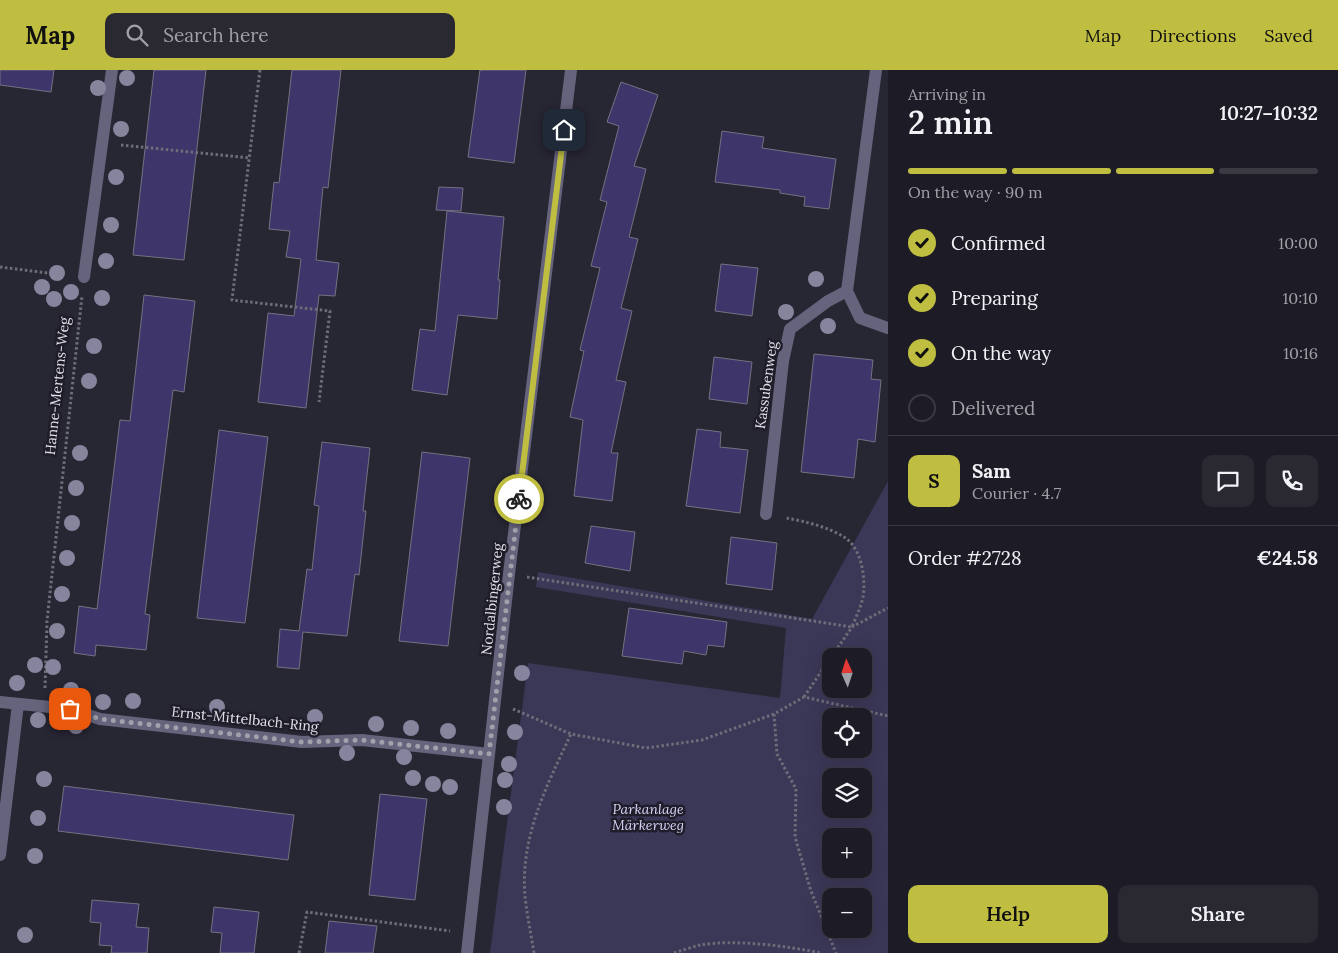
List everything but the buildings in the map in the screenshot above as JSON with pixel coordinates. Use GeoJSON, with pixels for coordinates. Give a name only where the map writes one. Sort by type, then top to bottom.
{"type":"FeatureCollection","features":[{"type":"Feature","properties":{"kind":"street"},"geometry":{"type":"LineString","coordinates":[[84,277],[112,70]]}},
{"type":"Feature","properties":{"kind":"street","name":"Nordalbingerweg"},"geometry":{"type":"LineString","coordinates":[[467,953],[509,574],[570,70]]}},
{"type":"Feature","properties":{"kind":"street"},"geometry":{"type":"LineString","coordinates":[[876,70],[847,291],[860,318],[888,328]]}},
{"type":"Feature","properties":{"kind":"street","name":"Kassubenweg"},"geometry":{"type":"LineString","coordinates":[[766,514],[783,361],[790,329],[828,301],[847,291]]}},
{"type":"Feature","properties":{"kind":"street","name":"Ernst-Mittelbach-Ring"},"geometry":{"type":"LineString","coordinates":[[0,702],[70,709],[100,719],[302,742],[362,740],[489,754]]}},
{"type":"Feature","properties":{"kind":"street"},"geometry":{"type":"LineString","coordinates":[[0,855],[18,704]]}},
{"type":"Feature","properties":{"kind":"path"},"geometry":{"type":"LineString","coordinates":[[260,70],[232,300],[330,312],[319,402]]}},
{"type":"Feature","properties":{"kind":"path"},"geometry":{"type":"LineString","coordinates":[[102,143],[250,158]]}},
{"type":"Feature","properties":{"kind":"path"},"geometry":{"type":"LineString","coordinates":[[0,267],[84,277]]}},
{"type":"Feature","properties":{"kind":"path","name":"Hanne-Mertens-Weg"},"geometry":{"type":"LineString","coordinates":[[44,706],[47,620],[84,277]]}},
{"type":"Feature","properties":{"kind":"path"},"geometry":{"type":"LineString","coordinates":[[766,514],[812,523],[846,537],[860,556],[863,575],[863,598],[852,627],[838,648]]}},
{"type":"Feature","properties":{"kind":"path"},"geometry":{"type":"LineString","coordinates":[[509,574],[852,627],[888,608]]}},
{"type":"Feature","properties":{"kind":"path"},"geometry":{"type":"LineString","coordinates":[[496,702],[571,734],[646,748],[702,740],[774,714],[804,697],[822,671]]}},
{"type":"Feature","properties":{"kind":"path"},"geometry":{"type":"LineString","coordinates":[[804,697],[888,716]]}},
{"type":"Feature","properties":{"kind":"path"},"geometry":{"type":"LineString","coordinates":[[774,714],[778,754],[796,789],[795,837],[811,891],[836,953]]}},
{"type":"Feature","properties":{"kind":"path"},"geometry":{"type":"LineString","coordinates":[[534,953],[525,894],[527,847],[542,797],[571,734]]}},
{"type":"Feature","properties":{"kind":"path"},"geometry":{"type":"LineString","coordinates":[[299,953],[307,912],[469,934]]}},
{"type":"Feature","properties":{"kind":"path"},"geometry":{"type":"LineString","coordinates":[[674,953],[701,945],[743,943],[821,953]]}},
{"type":"Feature","properties":{"kind":"green space","name":"Parkanlage Märkerweg"},"geometry":{"type":"Polygon","coordinates":[[[888,481],[888,953],[490,953],[528,663],[780,698],[786,628],[536,587],[538,572],[812,619],[888,481]]]}},
{"type":"Feature","properties":{"kind":"way so far"},"geometry":{"type":"LineString","coordinates":[[70,709],[100,719],[302,742],[362,740],[489,754],[519,499]]}},
{"type":"Feature","properties":{"kind":"route"},"geometry":{"type":"LineString","coordinates":[[519,499],[564,130]]}}]}
